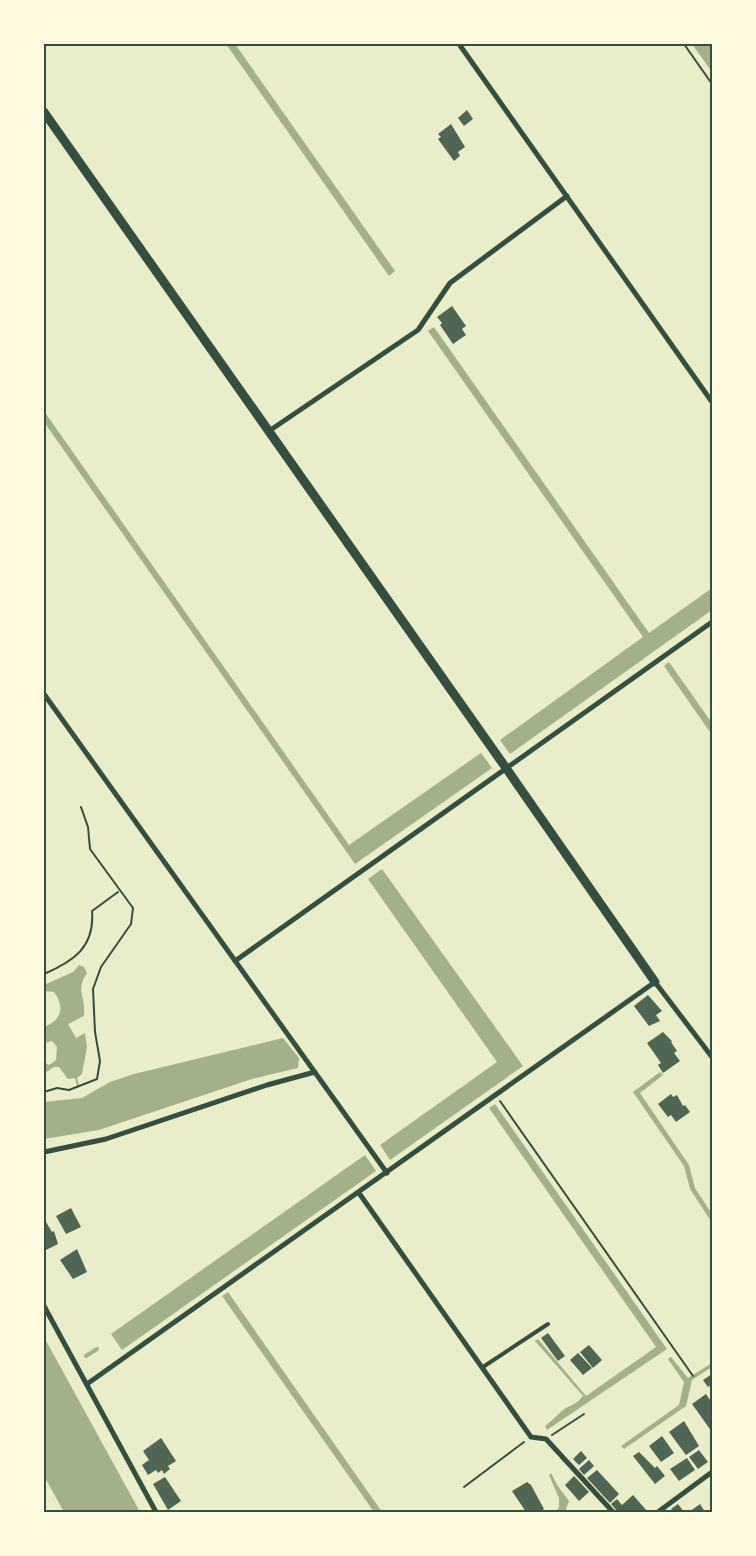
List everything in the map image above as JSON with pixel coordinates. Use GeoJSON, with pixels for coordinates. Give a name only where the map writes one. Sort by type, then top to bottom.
{"type":"FeatureCollection","features":[{"type":"Feature","properties":{"kind":"street"},"geometry":{"type":"LineString","coordinates":[[460,44],[712,402]]}},
{"type":"Feature","properties":{"kind":"street"},"geometry":{"type":"LineString","coordinates":[[44,112],[655,982],[712,1057]]}},
{"type":"Feature","properties":{"kind":"street"},"geometry":{"type":"LineString","coordinates":[[269,431],[418,330],[450,283],[568,196]]}},
{"type":"Feature","properties":{"kind":"street"},"geometry":{"type":"LineString","coordinates":[[235,961],[712,622]]}},
{"type":"Feature","properties":{"kind":"street"},"geometry":{"type":"LineString","coordinates":[[44,694],[387,1173]]}},
{"type":"Feature","properties":{"kind":"street"},"geometry":{"type":"LineString","coordinates":[[87,1384],[655,982]]}},
{"type":"Feature","properties":{"kind":"street"},"geometry":{"type":"LineString","coordinates":[[44,1152],[106,1139],[267,1085],[315,1072]]}},
{"type":"Feature","properties":{"kind":"street"},"geometry":{"type":"LineString","coordinates":[[359,1193],[484,1367],[531,1437],[546,1439],[613,1512]]}},
{"type":"Feature","properties":{"kind":"street"},"geometry":{"type":"LineString","coordinates":[[44,1306],[156,1512]]}},
{"type":"Feature","properties":{"kind":"street"},"geometry":{"type":"LineString","coordinates":[[658,1512],[712,1472]]}},
{"type":"Feature","properties":{"kind":"lane"},"geometry":{"type":"LineString","coordinates":[[484,1367],[548,1324]]}},
{"type":"Feature","properties":{"kind":"path"},"geometry":{"type":"LineString","coordinates":[[684,44],[712,84]]}},
{"type":"Feature","properties":{"kind":"path"},"geometry":{"type":"LineString","coordinates":[[44,1092],[57,1088],[70,1090],[97,1079],[100,1061],[95,1032],[93,989],[101,967],[131,924],[133,908],[90,849],[88,827],[81,807]]}},
{"type":"Feature","properties":{"kind":"path"},"geometry":{"type":"LineString","coordinates":[[44,974],[67,964],[81,952],[93,927],[92,910],[119,891]]}},
{"type":"Feature","properties":{"kind":"path"},"geometry":{"type":"LineString","coordinates":[[496,1095],[693,1376]]}},
{"type":"Feature","properties":{"kind":"path"},"geometry":{"type":"LineString","coordinates":[[546,1439],[584,1414]]}},
{"type":"Feature","properties":{"kind":"path"},"geometry":{"type":"LineString","coordinates":[[464,1487],[531,1437]]}},
{"type":"Feature","properties":{"kind":"shaded area"},"geometry":{"type":"Polygon","coordinates":[[[226,44],[235,44],[395,271],[389,276],[226,44]]]}},
{"type":"Feature","properties":{"kind":"shaded area"},"geometry":{"type":"Polygon","coordinates":[[[692,44],[712,44],[712,72],[692,44]]]}},
{"type":"Feature","properties":{"kind":"shaded area"},"geometry":{"type":"Polygon","coordinates":[[[434,327],[649,633],[712,588],[712,610],[510,754],[500,740],[643,637],[428,331],[434,327]]]}},
{"type":"Feature","properties":{"kind":"shaded area"},"geometry":{"type":"Polygon","coordinates":[[[44,411],[349,845],[481,753],[492,768],[355,864],[44,422],[44,411]]]}},
{"type":"Feature","properties":{"kind":"shaded area"},"geometry":{"type":"Polygon","coordinates":[[[669,662],[712,723],[712,735],[664,666],[669,662]]]}},
{"type":"Feature","properties":{"kind":"shaded area"},"geometry":{"type":"Polygon","coordinates":[[[382,869],[523,1066],[390,1160],[380,1145],[497,1062],[368,879],[382,869]]]}},
{"type":"Feature","properties":{"kind":"shaded area"},"geometry":{"type":"Polygon","coordinates":[[[79,965],[84,967],[87,973],[81,989],[84,1016],[68,1024],[76,1038],[85,1033],[87,1047],[82,1074],[77,1078],[79,1085],[77,1086],[75,1078],[68,1079],[59,1067],[54,1067],[46,1072],[44,1081],[44,1062],[49,1065],[56,1060],[57,1047],[52,1041],[44,1043],[44,1027],[55,1021],[58,1017],[60,1003],[54,992],[44,991],[44,985],[73,972],[79,965]]]}},
{"type":"Feature","properties":{"kind":"shaded area"},"geometry":{"type":"Polygon","coordinates":[[[283,1038],[299,1058],[298,1068],[252,1079],[99,1130],[44,1139],[44,1102],[82,1098],[110,1082],[134,1074],[283,1038]]]}},
{"type":"Feature","properties":{"kind":"shaded area"},"geometry":{"type":"Polygon","coordinates":[[[660,1072],[663,1075],[640,1093],[689,1165],[695,1188],[712,1214],[712,1223],[690,1189],[684,1166],[633,1092],[660,1072]]]}},
{"type":"Feature","properties":{"kind":"shaded area"},"geometry":{"type":"Polygon","coordinates":[[[495,1104],[667,1349],[547,1430],[545,1426],[564,1409],[583,1396],[535,1341],[538,1339],[586,1396],[656,1347],[489,1108],[495,1104]]]}},
{"type":"Feature","properties":{"kind":"shaded area"},"geometry":{"type":"Polygon","coordinates":[[[365,1155],[376,1171],[122,1350],[111,1334],[365,1155]]]}},
{"type":"Feature","properties":{"kind":"shaded area"},"geometry":{"type":"Polygon","coordinates":[[[228,1292],[382,1512],[374,1512],[222,1296],[228,1292]]]}},
{"type":"Feature","properties":{"kind":"shaded area"},"geometry":{"type":"Polygon","coordinates":[[[44,1337],[140,1512],[64,1512],[44,1476],[44,1337]]]}},
{"type":"Feature","properties":{"kind":"shaded area"},"geometry":{"type":"Polygon","coordinates":[[[671,1357],[688,1378],[712,1363],[712,1367],[692,1380],[686,1406],[624,1449],[621,1446],[679,1405],[684,1382],[668,1359],[671,1357]]]}},
{"type":"Feature","properties":{"kind":"shaded area"},"geometry":{"type":"Polygon","coordinates":[[[551,1473],[569,1501],[565,1512],[554,1512],[559,1508],[559,1498],[549,1475],[551,1473]]]}},
{"type":"Feature","properties":{"kind":"building"},"geometry":{"type":"Polygon","coordinates":[[[467,110],[473,119],[464,126],[458,118],[467,110]]]}},
{"type":"Feature","properties":{"kind":"building"},"geometry":{"type":"Polygon","coordinates":[[[451,124],[465,147],[458,152],[460,156],[454,161],[438,139],[441,137],[438,134],[451,124]]]}},
{"type":"Feature","properties":{"kind":"building"},"geometry":{"type":"Polygon","coordinates":[[[452,306],[466,326],[462,329],[466,335],[453,344],[437,317],[452,306]]]}},
{"type":"Feature","properties":{"kind":"building"},"geometry":{"type":"Polygon","coordinates":[[[648,995],[662,1011],[656,1015],[660,1021],[649,1026],[634,1006],[648,995]]]}},
{"type":"Feature","properties":{"kind":"building"},"geometry":{"type":"Polygon","coordinates":[[[663,1032],[672,1041],[677,1051],[674,1053],[680,1061],[663,1073],[658,1065],[661,1063],[647,1043],[663,1032]]]}},
{"type":"Feature","properties":{"kind":"building"},"geometry":{"type":"Polygon","coordinates":[[[671,1094],[673,1097],[677,1095],[683,1106],[685,1105],[690,1112],[676,1122],[671,1115],[668,1117],[658,1104],[671,1094]]]}},
{"type":"Feature","properties":{"kind":"building"},"geometry":{"type":"Polygon","coordinates":[[[71,1208],[81,1227],[66,1234],[56,1216],[71,1208]]]}},
{"type":"Feature","properties":{"kind":"building"},"geometry":{"type":"Polygon","coordinates":[[[46,1222],[52,1232],[54,1231],[58,1244],[44,1251],[44,1223],[46,1222]]]}},
{"type":"Feature","properties":{"kind":"building"},"geometry":{"type":"Polygon","coordinates":[[[77,1249],[87,1272],[73,1279],[60,1260],[77,1249]]]}},
{"type":"Feature","properties":{"kind":"building"},"geometry":{"type":"Polygon","coordinates":[[[548,1333],[565,1356],[558,1361],[541,1338],[548,1333]]]}},
{"type":"Feature","properties":{"kind":"building"},"geometry":{"type":"Polygon","coordinates":[[[589,1345],[602,1360],[593,1368],[580,1352],[589,1345]]]}},
{"type":"Feature","properties":{"kind":"building"},"geometry":{"type":"Polygon","coordinates":[[[578,1353],[592,1368],[583,1375],[570,1360],[578,1353]]]}},
{"type":"Feature","properties":{"kind":"building"},"geometry":{"type":"Polygon","coordinates":[[[712,1374],[712,1384],[708,1387],[703,1380],[712,1374]]]}},
{"type":"Feature","properties":{"kind":"building"},"geometry":{"type":"Polygon","coordinates":[[[706,1394],[712,1403],[712,1432],[692,1404],[706,1394]]]}},
{"type":"Feature","properties":{"kind":"building"},"geometry":{"type":"Polygon","coordinates":[[[684,1421],[699,1446],[686,1455],[669,1432],[684,1421]]]}},
{"type":"Feature","properties":{"kind":"building"},"geometry":{"type":"Polygon","coordinates":[[[662,1436],[674,1453],[661,1462],[649,1446],[662,1436]]]}},
{"type":"Feature","properties":{"kind":"building"},"geometry":{"type":"Polygon","coordinates":[[[161,1438],[176,1461],[168,1466],[170,1469],[164,1474],[162,1470],[158,1473],[156,1470],[148,1475],[142,1465],[149,1460],[143,1451],[161,1438]]]}},
{"type":"Feature","properties":{"kind":"building"},"geometry":{"type":"Polygon","coordinates":[[[699,1450],[708,1462],[698,1469],[689,1457],[699,1450]]]}},
{"type":"Feature","properties":{"kind":"building"},"geometry":{"type":"Polygon","coordinates":[[[581,1451],[587,1458],[579,1465],[573,1459],[581,1451]]]}},
{"type":"Feature","properties":{"kind":"building"},"geometry":{"type":"Polygon","coordinates":[[[639,1452],[655,1468],[657,1466],[665,1476],[655,1484],[633,1456],[639,1452]]]}},
{"type":"Feature","properties":{"kind":"building"},"geometry":{"type":"Polygon","coordinates":[[[687,1458],[695,1470],[679,1481],[670,1469],[687,1458]]]}},
{"type":"Feature","properties":{"kind":"building"},"geometry":{"type":"Polygon","coordinates":[[[589,1460],[594,1466],[584,1475],[579,1469],[589,1460]]]}},
{"type":"Feature","properties":{"kind":"building"},"geometry":{"type":"Polygon","coordinates":[[[597,1470],[619,1494],[610,1503],[587,1478],[597,1470]]]}},
{"type":"Feature","properties":{"kind":"building"},"geometry":{"type":"Polygon","coordinates":[[[574,1476],[589,1492],[579,1501],[565,1485],[574,1476]]]}},
{"type":"Feature","properties":{"kind":"building"},"geometry":{"type":"Polygon","coordinates":[[[165,1477],[181,1501],[168,1510],[153,1484],[165,1477]]]}},
{"type":"Feature","properties":{"kind":"building"},"geometry":{"type":"Polygon","coordinates":[[[527,1482],[531,1485],[544,1509],[539,1512],[526,1512],[512,1491],[527,1482]]]}},
{"type":"Feature","properties":{"kind":"building"},"geometry":{"type":"Polygon","coordinates":[[[633,1495],[647,1511],[618,1512],[611,1504],[617,1499],[622,1505],[633,1495]]]}},
{"type":"Feature","properties":{"kind":"building"},"geometry":{"type":"Polygon","coordinates":[[[678,1504],[684,1512],[673,1512],[671,1509],[678,1504]]]}},
{"type":"Feature","properties":{"kind":"building"},"geometry":{"type":"Polygon","coordinates":[[[700,1504],[705,1512],[689,1512],[700,1504]]]}},
{"type":"Feature","properties":{"kind":"waterway"},"geometry":{"type":"LineString","coordinates":[[86,1356],[97,1349]]}}]}
